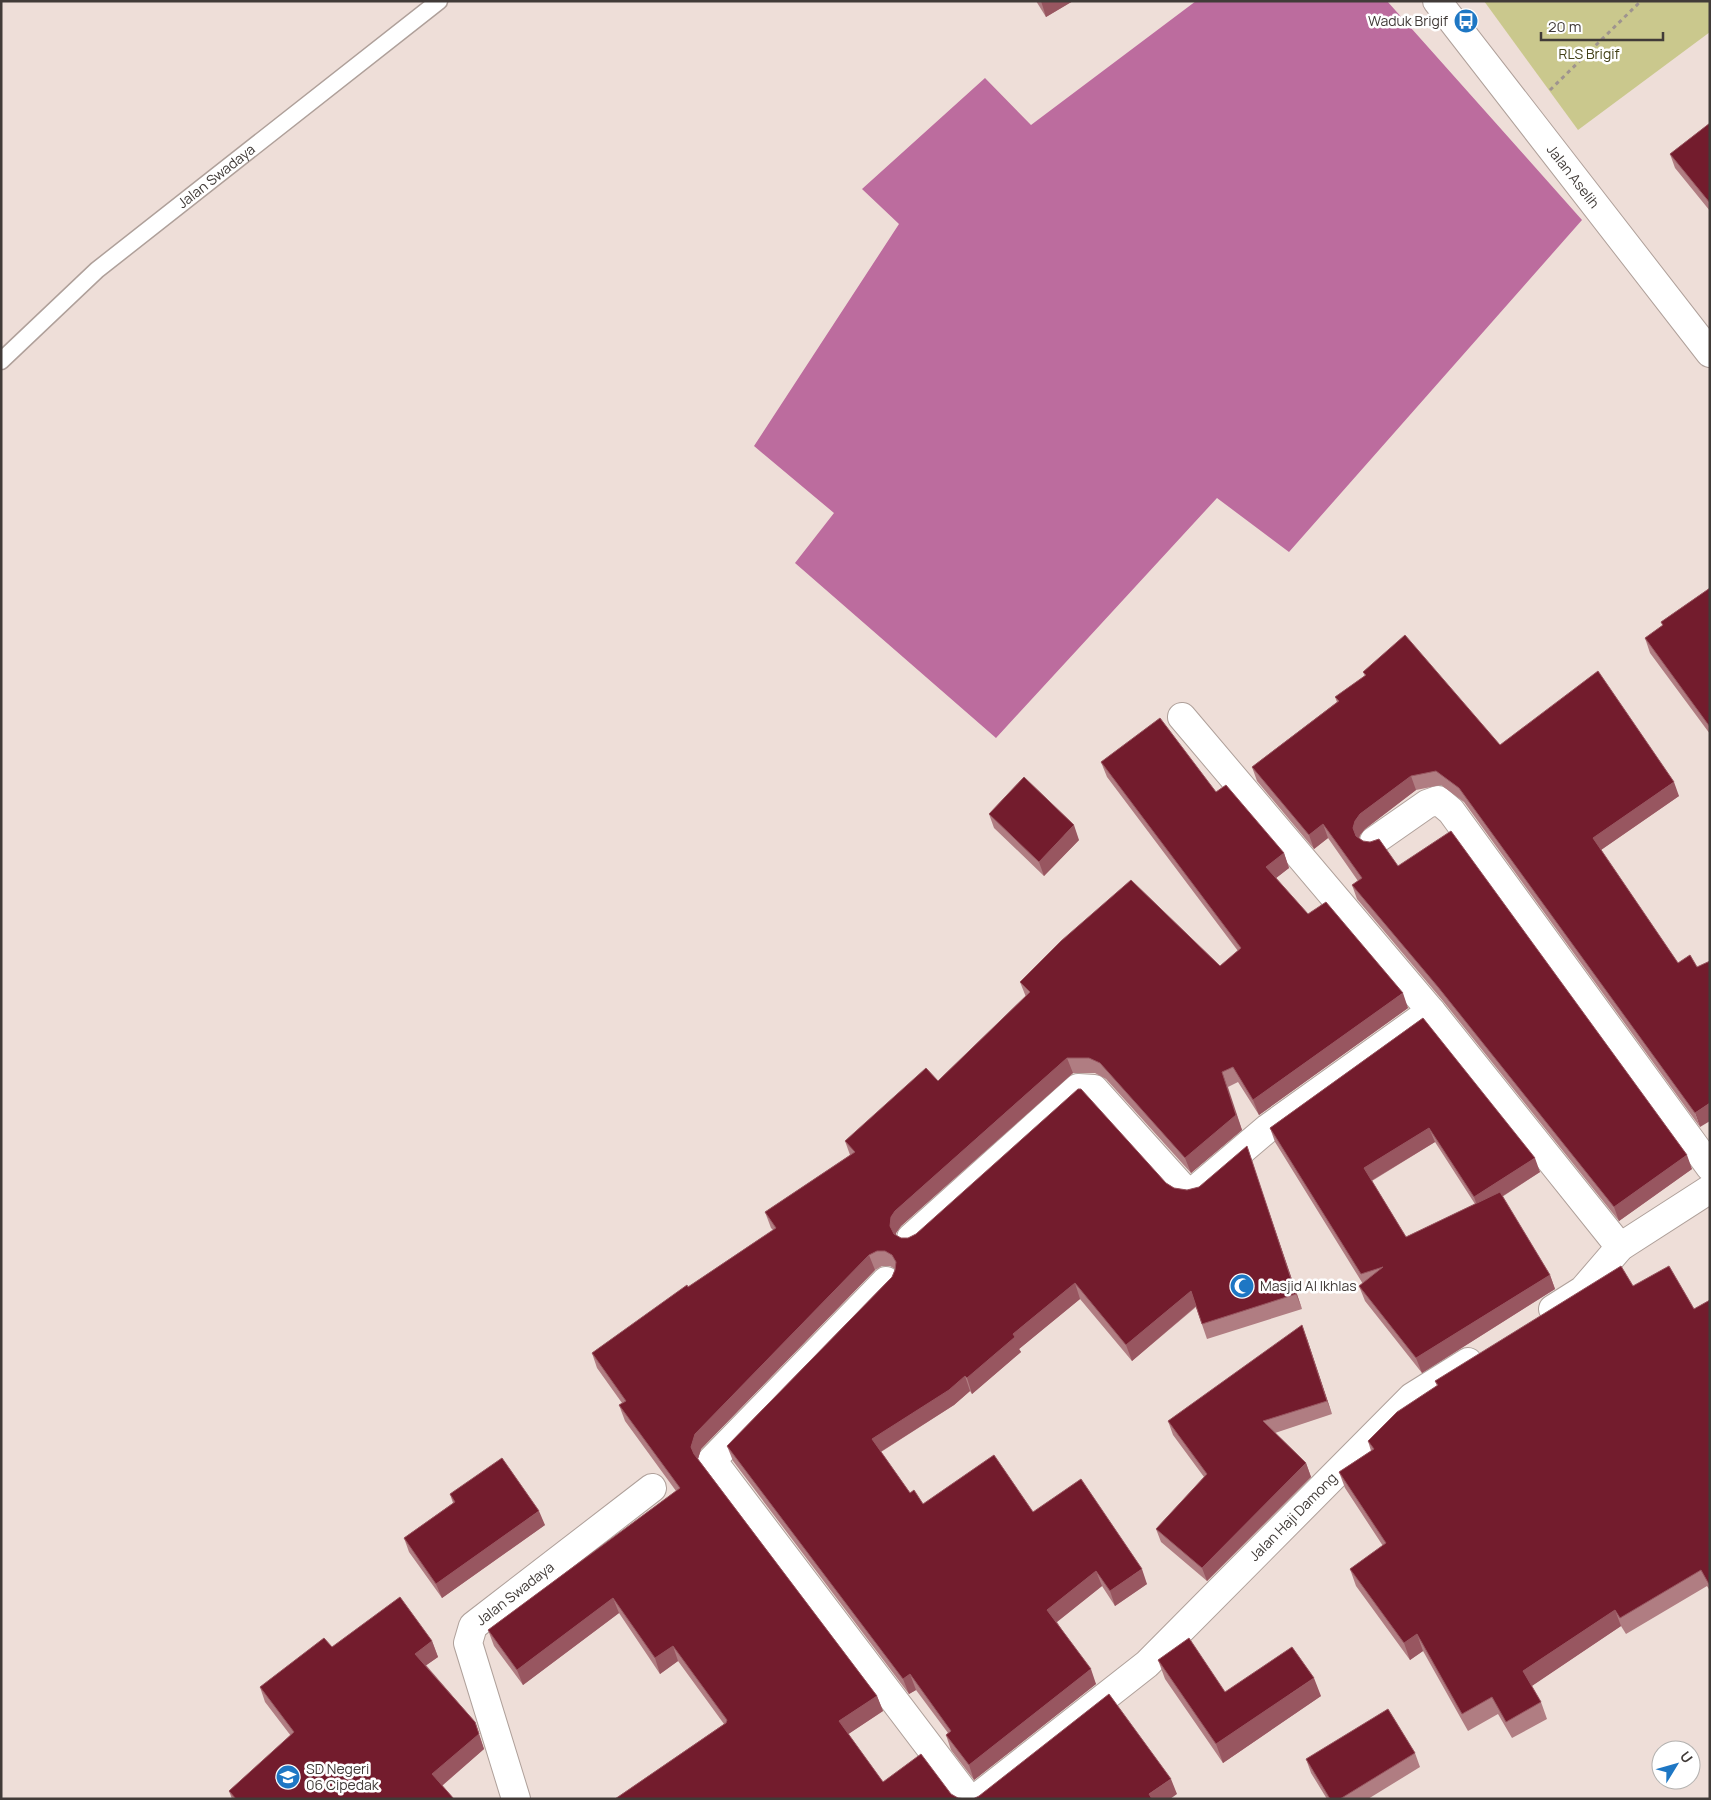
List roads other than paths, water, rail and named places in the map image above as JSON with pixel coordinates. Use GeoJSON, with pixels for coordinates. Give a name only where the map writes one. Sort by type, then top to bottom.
{"type":"FeatureCollection","features":[{"type":"Feature","properties":{"kind":"street","name":"Jalan Aselih"},"geometry":{"type":"LineString","coordinates":[[1437,1],[1710,352]]}},
{"type":"Feature","properties":{"kind":"street"},"geometry":{"type":"LineString","coordinates":[[1182,717],[1431,1011],[1620,1247]]}},
{"type":"Feature","properties":{"kind":"street"},"geometry":{"type":"LineString","coordinates":[[1374,841],[1427,804],[1438,800],[1451,811],[1710,1167]]}},
{"type":"Feature","properties":{"kind":"street"},"geometry":{"type":"LineString","coordinates":[[912,1238],[1078,1088],[1094,1090],[1183,1188],[1195,1190],[1268,1128],[1431,1011]]}},
{"type":"Feature","properties":{"kind":"street"},"geometry":{"type":"LineString","coordinates":[[1535,1320],[1584,1290],[1620,1247],[1710,1189]]}},
{"type":"Feature","properties":{"kind":"street"},"geometry":{"type":"LineString","coordinates":[[886,1281],[712,1460],[969,1799]]}},
{"type":"Feature","properties":{"kind":"street","name":"Jalan Haji Damong"},"geometry":{"type":"LineString","coordinates":[[975,1799],[1147,1664],[1412,1397],[1486,1351]]}},
{"type":"Feature","properties":{"kind":"street","name":"Jalan Swadaya"},"geometry":{"type":"LineString","coordinates":[[516,1799],[468,1642],[469,1634],[473,1626],[652,1488]]}},
{"type":"Feature","properties":{"kind":"lane","name":"Jalan Swadaya"},"geometry":{"type":"LineString","coordinates":[[1,361],[96,270],[439,1]]}},
{"type":"Feature","properties":{"kind":"place","name":"Waduk Brigif"},"geometry":{"type":"Point","coordinates":[1466,21]}},
{"type":"Feature","properties":{"kind":"place","name":"Masjid Al Ikhlas"},"geometry":{"type":"Point","coordinates":[1242,1286]}},
{"type":"Feature","properties":{"kind":"place","name":"SD Negeri 06 Cipedak"},"geometry":{"type":"Point","coordinates":[288,1777]}},
{"type":"Feature","properties":{"kind":"park label","name":"RLS Brigif"},"geometry":{"type":"Point","coordinates":[1589,54]}}]}
